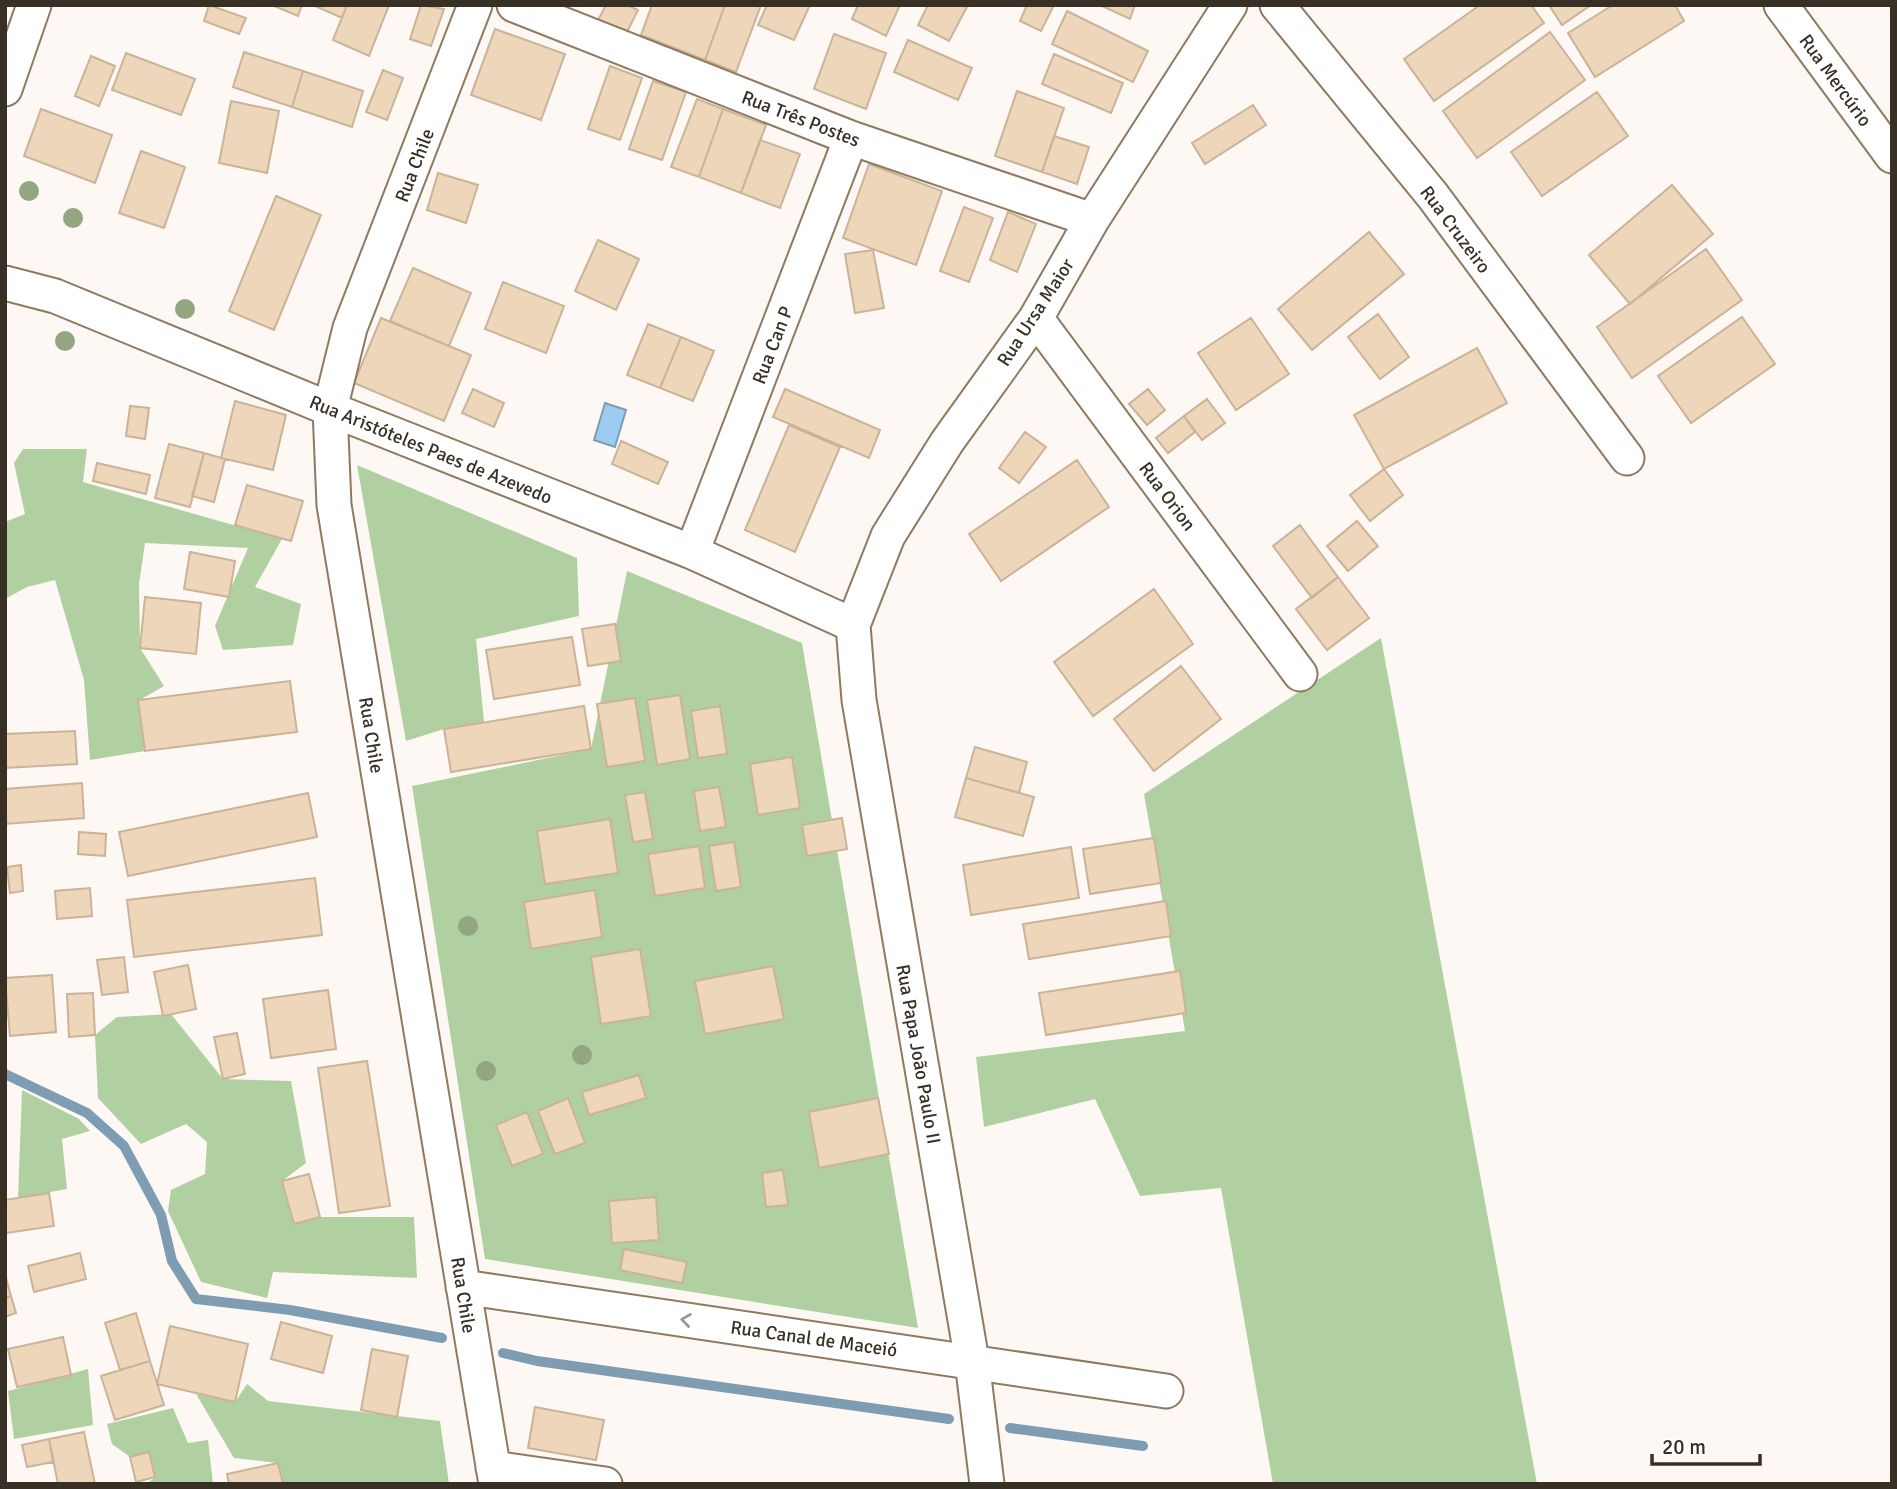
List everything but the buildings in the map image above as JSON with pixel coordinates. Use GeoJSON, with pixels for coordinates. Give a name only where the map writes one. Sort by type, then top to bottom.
{"type":"FeatureCollection","features":[{"type":"Feature","properties":{"kind":"street"},"geometry":{"type":"LineString","coordinates":[[5,89],[34,5]]}},
{"type":"Feature","properties":{"kind":"street","name":"Rua Chile"},"geometry":{"type":"LineString","coordinates":[[475,5],[350,328],[330,410],[334,505],[494,1476]]}},
{"type":"Feature","properties":{"kind":"street","name":"Rua Três Postes"},"geometry":{"type":"LineString","coordinates":[[514,5],[851,138],[1092,220]]}},
{"type":"Feature","properties":{"kind":"street","name":"Rua Ursa Maior"},"geometry":{"type":"LineString","coordinates":[[853,625],[888,536],[947,442],[1036,318],[1092,220],[1230,5]]}},
{"type":"Feature","properties":{"kind":"street","name":"Rua Cruzeiro"},"geometry":{"type":"LineString","coordinates":[[1277,5],[1433,196],[1627,458]]}},
{"type":"Feature","properties":{"kind":"street","name":"Rua Mercúrio"},"geometry":{"type":"LineString","coordinates":[[1781,5],[1892,156]]}},
{"type":"Feature","properties":{"kind":"street","name":"Rua Can P"},"geometry":{"type":"LineString","coordinates":[[692,552],[851,138]]}},
{"type":"Feature","properties":{"kind":"street","name":"Rua Aristóteles Paes de Azevedo"},"geometry":{"type":"LineString","coordinates":[[5,283],[55,296],[330,410],[692,552],[853,625]]}},
{"type":"Feature","properties":{"kind":"street","name":"Rua Orion"},"geometry":{"type":"LineString","coordinates":[[1036,318],[1300,674]]}},
{"type":"Feature","properties":{"kind":"street","name":"Rua Papa João Paulo II"},"geometry":{"type":"LineString","coordinates":[[853,625],[859,700],[972,1361],[987,1484]]}},
{"type":"Feature","properties":{"kind":"street","name":"Rua Canal de Maceió"},"geometry":{"type":"LineString","coordinates":[[463,1287],[1166,1391]]}},
{"type":"Feature","properties":{"kind":"street"},"geometry":{"type":"LineString","coordinates":[[494,1476],[605,1484]]}},
{"type":"Feature","properties":{"kind":"green space"},"geometry":{"type":"Polygon","coordinates":[[[23,449],[87,449],[83,482],[282,539],[255,587],[301,604],[293,645],[223,650],[215,626],[248,548],[145,543],[139,584],[140,648],[164,686],[138,701],[145,751],[90,760],[84,680],[55,580],[27,587],[5,599],[5,522],[25,514],[14,463],[23,449]]]}},
{"type":"Feature","properties":{"kind":"green space"},"geometry":{"type":"Polygon","coordinates":[[[357,465],[577,558],[579,616],[476,639],[484,722],[444,729],[406,741],[357,465]]]}},
{"type":"Feature","properties":{"kind":"green space"},"geometry":{"type":"Polygon","coordinates":[[[627,571],[802,643],[918,1328],[485,1259],[412,786],[591,749],[627,571]]]}},
{"type":"Feature","properties":{"kind":"green space"},"geometry":{"type":"Polygon","coordinates":[[[1381,638],[1537,1484],[1273,1484],[1221,1188],[1140,1196],[1095,1099],[984,1127],[976,1057],[1185,1031],[1144,794],[1381,638]]]}},
{"type":"Feature","properties":{"kind":"green space"},"geometry":{"type":"Polygon","coordinates":[[[171,1014],[223,1079],[291,1081],[306,1163],[282,1181],[294,1224],[320,1217],[414,1217],[417,1278],[273,1272],[267,1298],[201,1282],[168,1211],[171,1190],[205,1174],[207,1142],[186,1124],[141,1144],[98,1098],[95,1035],[117,1017],[171,1014]]]}},
{"type":"Feature","properties":{"kind":"green space"},"geometry":{"type":"Polygon","coordinates":[[[22,1090],[79,1119],[90,1131],[62,1139],[67,1189],[18,1198],[22,1090]]]}},
{"type":"Feature","properties":{"kind":"green space"},"geometry":{"type":"Polygon","coordinates":[[[88,1369],[93,1425],[14,1439],[8,1391],[88,1369]]]}},
{"type":"Feature","properties":{"kind":"green space"},"geometry":{"type":"Polygon","coordinates":[[[247,1384],[268,1401],[440,1421],[449,1484],[283,1484],[278,1463],[234,1458],[196,1394],[235,1402],[247,1384]]]}},
{"type":"Feature","properties":{"kind":"green space"},"geometry":{"type":"Polygon","coordinates":[[[173,1408],[188,1443],[208,1440],[213,1484],[147,1484],[155,1477],[149,1452],[130,1457],[112,1444],[107,1424],[173,1408]]]}},
{"type":"Feature","properties":{"kind":"water"},"geometry":{"type":"Polygon","coordinates":[[[605,403],[626,410],[615,447],[594,440],[605,403]]]}},
{"type":"Feature","properties":{"kind":"waterway"},"geometry":{"type":"LineString","coordinates":[[5,1074],[87,1113],[124,1146],[161,1215],[172,1261],[196,1299],[290,1310],[442,1338]]}},
{"type":"Feature","properties":{"kind":"waterway"},"geometry":{"type":"LineString","coordinates":[[503,1353],[537,1361],[949,1419]]}},
{"type":"Feature","properties":{"kind":"waterway"},"geometry":{"type":"LineString","coordinates":[[1010,1428],[1143,1446]]}}]}
